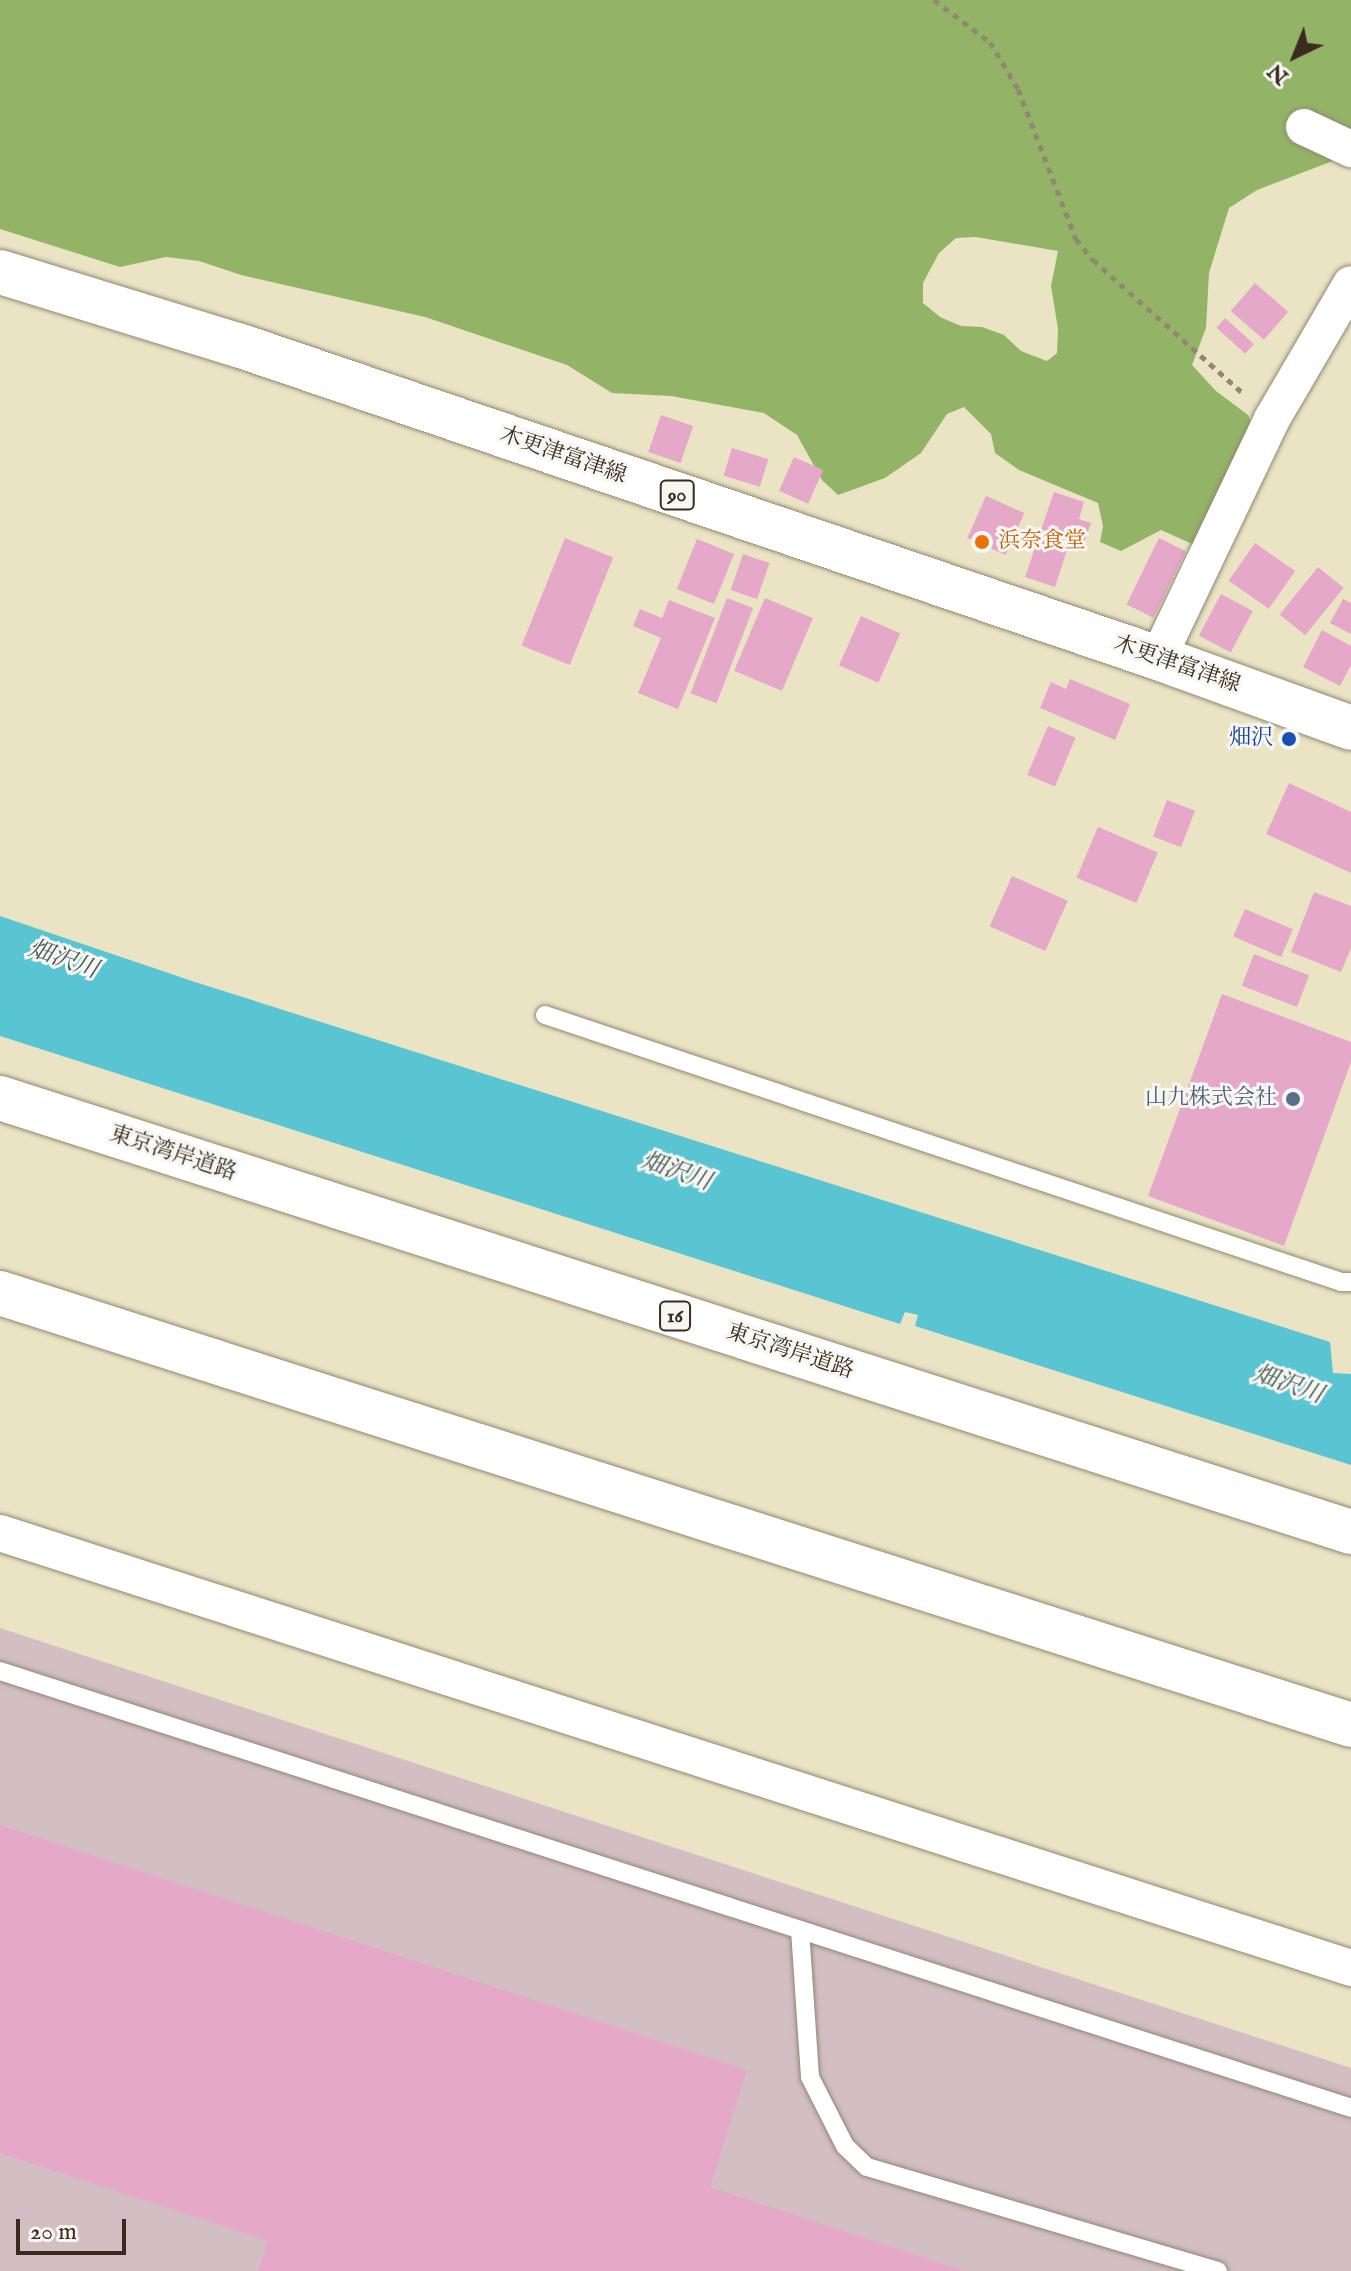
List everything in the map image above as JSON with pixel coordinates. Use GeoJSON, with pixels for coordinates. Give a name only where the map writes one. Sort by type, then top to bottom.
{"type":"FeatureCollection","features":[{"type":"Feature","properties":{"kind":"main road","name":"木更津富津線"},"geometry":{"type":"LineString","coordinates":[[0,272],[238,345],[1158,658],[1351,728]]}},
{"type":"Feature","properties":{"kind":"main road","name":"東京湾岸道路"},"geometry":{"type":"LineString","coordinates":[[0,1098],[1351,1532]]}},
{"type":"Feature","properties":{"kind":"main road"},"geometry":{"type":"LineString","coordinates":[[0,1293],[1351,1725]]}},
{"type":"Feature","properties":{"kind":"street"},"geometry":{"type":"LineString","coordinates":[[1304,127],[1351,149]]}},
{"type":"Feature","properties":{"kind":"street"},"geometry":{"type":"LineString","coordinates":[[1158,658],[1272,419],[1351,284]]}},
{"type":"Feature","properties":{"kind":"street"},"geometry":{"type":"LineString","coordinates":[[0,1533],[1351,1968]]}},
{"type":"Feature","properties":{"kind":"lane"},"geometry":{"type":"LineString","coordinates":[[545,1015],[1341,1282],[1351,1282]]}},
{"type":"Feature","properties":{"kind":"lane"},"geometry":{"type":"LineString","coordinates":[[0,1671],[1351,2108]]}},
{"type":"Feature","properties":{"kind":"lane"},"geometry":{"type":"LineString","coordinates":[[800,1930],[810,2077],[845,2146],[867,2167],[1218,2271]]}},
{"type":"Feature","properties":{"kind":"path"},"geometry":{"type":"LineString","coordinates":[[934,0],[990,42],[1011,78],[1076,239],[1093,260],[1217,370]]}},
{"type":"Feature","properties":{"kind":"shaded area"},"geometry":{"type":"Polygon","coordinates":[[[0,1628],[1351,2068],[1351,2271],[0,2271],[0,1628]]]}},
{"type":"Feature","properties":{"kind":"green space"},"geometry":{"type":"Polygon","coordinates":[[[0,0],[1351,0],[1351,154],[1257,190],[1229,208],[1209,273],[1206,328],[1192,365],[1216,391],[1248,415],[1257,438],[1199,547],[1161,530],[1121,551],[1100,542],[1103,526],[1098,503],[1019,470],[995,453],[991,434],[964,407],[947,414],[921,453],[885,478],[838,495],[822,480],[797,435],[764,413],[671,396],[612,393],[567,365],[425,317],[241,275],[199,261],[166,257],[120,267],[0,229],[0,0]],[[976,237],[956,238],[939,253],[923,283],[923,303],[940,317],[961,326],[982,327],[1004,335],[1021,351],[1047,361],[1057,353],[1058,329],[1051,286],[1058,251],[976,237]]]}},
{"type":"Feature","properties":{"kind":"water","name":"畑沢川"},"geometry":{"type":"Polygon","coordinates":[[[0,916],[195,982],[1330,1342],[1333,1373],[1351,1374],[1351,1465],[915,1326],[918,1315],[905,1312],[900,1324],[0,1036],[0,916]]]}},
{"type":"Feature","properties":{"kind":"building"},"geometry":{"type":"Polygon","coordinates":[[[1255,283],[1288,312],[1264,340],[1231,311],[1255,283]]]}},
{"type":"Feature","properties":{"kind":"building"},"geometry":{"type":"Polygon","coordinates":[[[1225,318],[1254,344],[1245,354],[1216,328],[1225,318]]]}},
{"type":"Feature","properties":{"kind":"building"},"geometry":{"type":"Polygon","coordinates":[[[661,415],[693,426],[680,463],[648,452],[661,415]]]}},
{"type":"Feature","properties":{"kind":"building"},"geometry":{"type":"Polygon","coordinates":[[[732,448],[768,459],[760,487],[724,476],[732,448]]]}},
{"type":"Feature","properties":{"kind":"building"},"geometry":{"type":"Polygon","coordinates":[[[794,457],[823,470],[808,504],[779,491],[794,457]]]}},
{"type":"Feature","properties":{"kind":"building"},"geometry":{"type":"Polygon","coordinates":[[[1054,492],[1084,502],[1079,519],[1091,523],[1081,552],[1068,547],[1055,587],[1025,577],[1054,492]]]}},
{"type":"Feature","properties":{"kind":"building"},"geometry":{"type":"Polygon","coordinates":[[[986,496],[1024,513],[1006,555],[967,538],[986,496]]]}},
{"type":"Feature","properties":{"kind":"building"},"geometry":{"type":"Polygon","coordinates":[[[565,538],[613,557],[570,665],[522,646],[565,538]]]}},
{"type":"Feature","properties":{"kind":"building"},"geometry":{"type":"Polygon","coordinates":[[[1159,538],[1186,551],[1154,618],[1127,605],[1159,538]]]}},
{"type":"Feature","properties":{"kind":"building"},"geometry":{"type":"Polygon","coordinates":[[[697,539],[734,554],[714,604],[677,589],[697,539]]]}},
{"type":"Feature","properties":{"kind":"building"},"geometry":{"type":"Polygon","coordinates":[[[1255,543],[1295,571],[1269,609],[1229,581],[1255,543]]]}},
{"type":"Feature","properties":{"kind":"building"},"geometry":{"type":"Polygon","coordinates":[[[743,554],[769,563],[757,599],[731,590],[743,554]]]}},
{"type":"Feature","properties":{"kind":"building"},"geometry":{"type":"Polygon","coordinates":[[[1318,567],[1344,588],[1305,635],[1280,614],[1318,567]]]}},
{"type":"Feature","properties":{"kind":"building"},"geometry":{"type":"Polygon","coordinates":[[[1221,594],[1253,611],[1231,652],[1199,635],[1221,594]]]}},
{"type":"Feature","properties":{"kind":"building"},"geometry":{"type":"Polygon","coordinates":[[[727,598],[753,608],[717,703],[690,693],[727,598]]]}},
{"type":"Feature","properties":{"kind":"building"},"geometry":{"type":"Polygon","coordinates":[[[765,598],[813,618],[782,691],[734,671],[765,598]]]}},
{"type":"Feature","properties":{"kind":"building"},"geometry":{"type":"Polygon","coordinates":[[[1343,599],[1351,603],[1351,634],[1330,623],[1343,599]]]}},
{"type":"Feature","properties":{"kind":"building"},"geometry":{"type":"Polygon","coordinates":[[[669,600],[715,618],[678,709],[638,693],[661,638],[633,626],[640,609],[662,618],[669,600]]]}},
{"type":"Feature","properties":{"kind":"building"},"geometry":{"type":"Polygon","coordinates":[[[861,616],[900,633],[878,683],[839,665],[861,616]]]}},
{"type":"Feature","properties":{"kind":"building"},"geometry":{"type":"Polygon","coordinates":[[[1322,630],[1351,646],[1351,665],[1340,686],[1303,667],[1322,630]]]}},
{"type":"Feature","properties":{"kind":"building"},"geometry":{"type":"Polygon","coordinates":[[[1070,679],[1130,704],[1115,740],[1040,708],[1051,682],[1066,689],[1070,679]]]}},
{"type":"Feature","properties":{"kind":"building"},"geometry":{"type":"Polygon","coordinates":[[[1048,726],[1076,738],[1055,787],[1027,775],[1048,726]]]}},
{"type":"Feature","properties":{"kind":"building"},"geometry":{"type":"Polygon","coordinates":[[[1289,783],[1351,812],[1351,873],[1266,834],[1289,783]]]}},
{"type":"Feature","properties":{"kind":"building"},"geometry":{"type":"Polygon","coordinates":[[[1167,800],[1195,811],[1181,847],[1153,836],[1167,800]]]}},
{"type":"Feature","properties":{"kind":"building"},"geometry":{"type":"Polygon","coordinates":[[[1098,827],[1158,852],[1136,903],[1077,878],[1098,827]]]}},
{"type":"Feature","properties":{"kind":"building"},"geometry":{"type":"Polygon","coordinates":[[[1012,876],[1068,901],[1045,951],[990,926],[1012,876]]]}},
{"type":"Feature","properties":{"kind":"building"},"geometry":{"type":"Polygon","coordinates":[[[1314,892],[1351,906],[1351,948],[1341,972],[1291,952],[1314,892]]]}},
{"type":"Feature","properties":{"kind":"building"},"geometry":{"type":"Polygon","coordinates":[[[1245,909],[1293,929],[1281,957],[1233,937],[1245,909]]]}},
{"type":"Feature","properties":{"kind":"building"},"geometry":{"type":"Polygon","coordinates":[[[1254,954],[1309,975],[1297,1007],[1242,986],[1254,954]]]}},
{"type":"Feature","properties":{"kind":"building"},"geometry":{"type":"Polygon","coordinates":[[[1222,994],[1351,1042],[1351,1062],[1284,1246],[1148,1196],[1222,994]]]}},
{"type":"Feature","properties":{"kind":"building"},"geometry":{"type":"Polygon","coordinates":[[[0,1825],[747,2070],[710,2187],[965,2271],[258,2271],[268,2241],[0,2153],[0,1825]]]}},
{"type":"Feature","properties":{"kind":"place","name":"浜奈食堂"},"geometry":{"type":"Point","coordinates":[982,542]}},
{"type":"Feature","properties":{"kind":"place","name":"畑沢"},"geometry":{"type":"Point","coordinates":[1289,739]}},
{"type":"Feature","properties":{"kind":"place","name":"山九株式会社"},"geometry":{"type":"Point","coordinates":[1293,1099]}}]}
